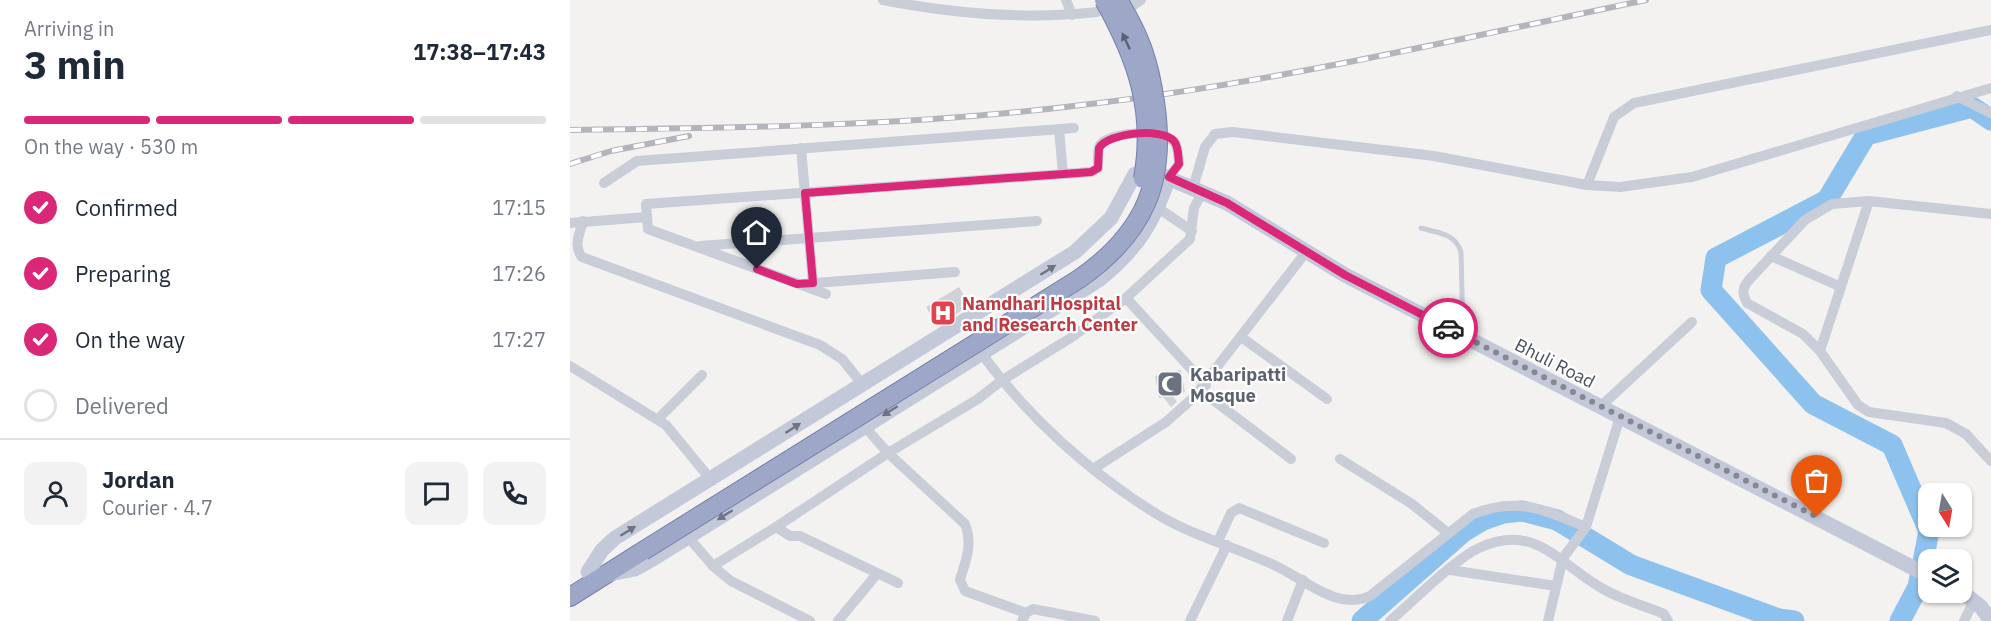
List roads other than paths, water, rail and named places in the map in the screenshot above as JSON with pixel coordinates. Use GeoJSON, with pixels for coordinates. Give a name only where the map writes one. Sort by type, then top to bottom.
{"type":"FeatureCollection","features":[{"type":"Feature","properties":{"kind":"highway"},"geometry":{"type":"LineString","coordinates":[[582,583],[1079,279],[1122,244],[1149,200],[1157,170],[1159,133],[1144,48],[1118,0]]}},
{"type":"Feature","properties":{"kind":"highway"},"geometry":{"type":"LineString","coordinates":[[641,547],[1076,269],[1118,232],[1129,215],[1143,182],[1146,161],[1145,115],[1134,59],[1101,6]]}},
{"type":"Feature","properties":{"kind":"main road","name":"Bhuli Road"},"geometry":{"type":"LineString","coordinates":[[863,385],[1075,252],[1100,231],[1111,218],[1135,174],[1144,171],[1169,177],[1198,190],[1306,252],[1463,336],[1918,570]]}},
{"type":"Feature","properties":{"kind":"main road"},"geometry":{"type":"LineString","coordinates":[[582,583],[635,569],[1090,286],[1116,266],[1145,232],[1158,208],[1169,177]]}},
{"type":"Feature","properties":{"kind":"main road"},"geometry":{"type":"LineString","coordinates":[[582,583],[602,549],[615,538],[863,385]]}},
{"type":"Feature","properties":{"kind":"main road"},"geometry":{"type":"LineString","coordinates":[[1977,602],[1991,621]]}},
{"type":"Feature","properties":{"kind":"street"},"geometry":{"type":"LineString","coordinates":[[883,0],[976,14],[1072,15],[1101,6]]}},
{"type":"Feature","properties":{"kind":"street"},"geometry":{"type":"LineString","coordinates":[[1066,0],[1072,15]]}},
{"type":"Feature","properties":{"kind":"street"},"geometry":{"type":"LineString","coordinates":[[1132,0],[1134,5],[1141,0]]}},
{"type":"Feature","properties":{"kind":"street"},"geometry":{"type":"LineString","coordinates":[[1587,185],[1614,117],[1634,103],[1656,96],[1991,30]]}},
{"type":"Feature","properties":{"kind":"street"},"geometry":{"type":"LineString","coordinates":[[713,566],[888,453],[978,399],[1001,381],[1072,337],[1126,298],[1181,249],[1192,231],[1205,147],[1215,134],[1233,132],[1434,156],[1587,185],[1620,187],[1658,183],[1743,162],[1957,96],[1991,88]]}},
{"type":"Feature","properties":{"kind":"street"},"geometry":{"type":"LineString","coordinates":[[1957,96],[1991,113]]}},
{"type":"Feature","properties":{"kind":"street"},"geometry":{"type":"LineString","coordinates":[[604,183],[636,161],[1074,128]]}},
{"type":"Feature","properties":{"kind":"street"},"geometry":{"type":"LineString","coordinates":[[1059,129],[1063,174]]}},
{"type":"Feature","properties":{"kind":"street"},"geometry":{"type":"LineString","coordinates":[[826,294],[648,229],[646,204],[1096,171],[1099,164],[1099,148],[1108,139],[1148,133],[1166,135],[1177,146],[1179,164],[1169,177]]}},
{"type":"Feature","properties":{"kind":"street"},"geometry":{"type":"LineString","coordinates":[[801,148],[813,283]]}},
{"type":"Feature","properties":{"kind":"street"},"geometry":{"type":"LineString","coordinates":[[1991,214],[1869,201],[1832,204],[1806,220],[1744,286],[1743,295],[1747,303],[1803,334],[1820,351],[1858,405],[1881,416],[1946,423],[1956,427],[1991,461]]}},
{"type":"Feature","properties":{"kind":"street"},"geometry":{"type":"LineString","coordinates":[[1820,351],[1869,201]]}},
{"type":"Feature","properties":{"kind":"street"},"geometry":{"type":"LineString","coordinates":[[1158,208],[1192,231]]}},
{"type":"Feature","properties":{"kind":"street"},"geometry":{"type":"LineString","coordinates":[[570,223],[583,220],[647,217]]}},
{"type":"Feature","properties":{"kind":"street"},"geometry":{"type":"LineString","coordinates":[[583,220],[577,243],[578,251],[582,256],[820,345],[842,359],[863,385]]}},
{"type":"Feature","properties":{"kind":"street"},"geometry":{"type":"LineString","coordinates":[[696,246],[1037,221]]}},
{"type":"Feature","properties":{"kind":"street"},"geometry":{"type":"LineString","coordinates":[[1093,469],[1166,422],[1203,387],[1306,252]]}},
{"type":"Feature","properties":{"kind":"street"},"geometry":{"type":"LineString","coordinates":[[1771,256],[1840,287]]}},
{"type":"Feature","properties":{"kind":"street"},"geometry":{"type":"LineString","coordinates":[[797,284],[955,272]]}},
{"type":"Feature","properties":{"kind":"street"},"geometry":{"type":"LineString","coordinates":[[1126,298],[1203,387],[1291,459]]}},
{"type":"Feature","properties":{"kind":"street"},"geometry":{"type":"LineString","coordinates":[[1600,407],[1692,322]]}},
{"type":"Feature","properties":{"kind":"street"},"geometry":{"type":"LineString","coordinates":[[1241,337],[1327,399]]}},
{"type":"Feature","properties":{"kind":"street"},"geometry":{"type":"LineString","coordinates":[[982,354],[1001,381],[1081,461],[1156,513],[1303,580],[1341,601],[1356,602],[1370,596],[1473,514],[1508,504],[1545,510],[1584,529]]}},
{"type":"Feature","properties":{"kind":"street"},"geometry":{"type":"LineString","coordinates":[[570,366],[614,396],[666,425],[712,480]]}},
{"type":"Feature","properties":{"kind":"street"},"geometry":{"type":"LineString","coordinates":[[658,419],[702,375]]}},
{"type":"Feature","properties":{"kind":"street"},"geometry":{"type":"LineString","coordinates":[[1548,621],[1563,558],[1584,529],[1620,417]]}},
{"type":"Feature","properties":{"kind":"street"},"geometry":{"type":"LineString","coordinates":[[865,427],[888,453],[965,525],[970,537],[969,552],[960,580],[965,591],[1024,617],[1033,609],[1043,609],[1095,621]]}},
{"type":"Feature","properties":{"kind":"street"},"geometry":{"type":"LineString","coordinates":[[1340,459],[1412,504],[1448,532]]}},
{"type":"Feature","properties":{"kind":"street"},"geometry":{"type":"LineString","coordinates":[[1190,621],[1222,543],[1231,513],[1239,508],[1324,543]]}},
{"type":"Feature","properties":{"kind":"street"},"geometry":{"type":"LineString","coordinates":[[776,526],[786,534],[805,538],[898,584]]}},
{"type":"Feature","properties":{"kind":"street"},"geometry":{"type":"LineString","coordinates":[[688,537],[713,566],[731,581],[810,621]]}},
{"type":"Feature","properties":{"kind":"street"},"geometry":{"type":"LineString","coordinates":[[1390,621],[1477,548],[1501,540],[1525,540],[1544,546],[1563,558],[1584,578],[1613,594],[1664,614],[1668,621]]}},
{"type":"Feature","properties":{"kind":"street"},"geometry":{"type":"LineString","coordinates":[[1450,570],[1556,586]]}},
{"type":"Feature","properties":{"kind":"street"},"geometry":{"type":"LineString","coordinates":[[838,621],[876,575]]}},
{"type":"Feature","properties":{"kind":"street"},"geometry":{"type":"LineString","coordinates":[[1287,621],[1303,580]]}},
{"type":"Feature","properties":{"kind":"street"},"geometry":{"type":"LineString","coordinates":[[1964,621],[1977,602]]}},
{"type":"Feature","properties":{"kind":"lane"},"geometry":{"type":"LineString","coordinates":[[1421,228],[1444,234],[1458,243],[1461,252],[1463,336]]}},
{"type":"Feature","properties":{"kind":"waterway"},"geometry":{"type":"LineString","coordinates":[[1900,621],[1918,587],[1929,531],[1892,445],[1813,404],[1711,290],[1716,258],[1827,200],[1866,135],[1972,107],[1991,120]]}},
{"type":"Feature","properties":{"kind":"waterway"},"geometry":{"type":"LineString","coordinates":[[1362,621],[1463,532],[1483,520],[1503,513],[1522,511],[1557,520],[1631,565],[1779,619],[1794,621]]}},
{"type":"Feature","properties":{"kind":"railway"},"geometry":{"type":"LineString","coordinates":[[570,130],[890,122],[1082,105],[1153,96],[1295,72],[1646,0]]}},
{"type":"Feature","properties":{"kind":"railway"},"geometry":{"type":"LineString","coordinates":[[570,164],[611,151],[689,136]]}},
{"type":"Feature","properties":{"kind":"place","name":"Namdhari Hospital and Research Center"},"geometry":{"type":"Point","coordinates":[943,313]}},
{"type":"Feature","properties":{"kind":"place","name":"Kabaripatti Mosque"},"geometry":{"type":"Point","coordinates":[1170,384]}}]}
